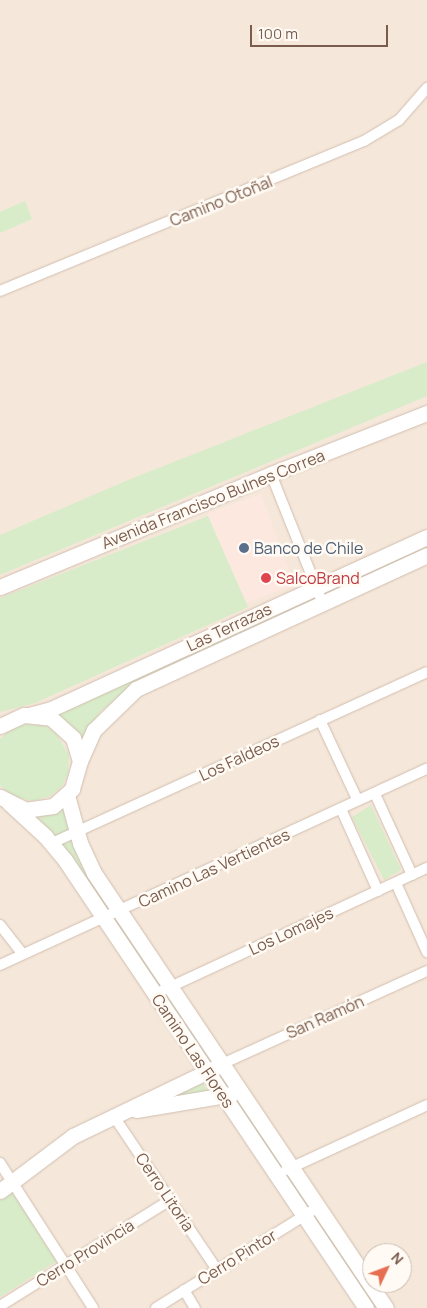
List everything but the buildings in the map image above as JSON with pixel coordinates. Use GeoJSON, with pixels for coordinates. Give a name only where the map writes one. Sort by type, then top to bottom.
{"type":"FeatureCollection","features":[{"type":"Feature","properties":{"kind":"street","name":"Camino Otoñal"},"geometry":{"type":"LineString","coordinates":[[0,291],[364,141],[398,120],[427,88]]}},
{"type":"Feature","properties":{"kind":"street","name":"Avenida Francisco Bulnes Correa"},"geometry":{"type":"LineString","coordinates":[[0,587],[271,474],[427,413]]}},
{"type":"Feature","properties":{"kind":"street"},"geometry":{"type":"LineString","coordinates":[[271,474],[323,604]]}},
{"type":"Feature","properties":{"kind":"street","name":"Las Terrazas"},"geometry":{"type":"LineString","coordinates":[[2,723],[51,709],[427,537]]}},
{"type":"Feature","properties":{"kind":"street","name":"Las Terrazas"},"geometry":{"type":"LineString","coordinates":[[68,795],[78,775],[80,761],[94,730],[122,700],[136,690],[427,555]]}},
{"type":"Feature","properties":{"kind":"street"},"geometry":{"type":"LineString","coordinates":[[187,646],[195,662]]}},
{"type":"Feature","properties":{"kind":"street","name":"Los Faldeos"},"geometry":{"type":"LineString","coordinates":[[52,843],[427,672]]}},
{"type":"Feature","properties":{"kind":"street"},"geometry":{"type":"LineString","coordinates":[[29,714],[51,718],[63,726],[76,744],[80,761]]}},
{"type":"Feature","properties":{"kind":"street"},"geometry":{"type":"LineString","coordinates":[[320,720],[358,802]]}},
{"type":"Feature","properties":{"kind":"street","name":"Camino Las Vertientes"},"geometry":{"type":"LineString","coordinates":[[0,965],[105,919],[427,770]]}},
{"type":"Feature","properties":{"kind":"street"},"geometry":{"type":"LineString","coordinates":[[375,794],[412,875]]}},
{"type":"Feature","properties":{"kind":"street"},"geometry":{"type":"LineString","coordinates":[[5,800],[26,810],[45,809],[68,795]]}},
{"type":"Feature","properties":{"kind":"street","name":"Camino Las Flores"},"geometry":{"type":"LineString","coordinates":[[68,795],[77,832],[88,864],[386,1308]]}},
{"type":"Feature","properties":{"kind":"street","name":"Camino Las Flores"},"geometry":{"type":"LineString","coordinates":[[5,800],[52,843],[366,1308]]}},
{"type":"Feature","properties":{"kind":"street"},"geometry":{"type":"LineString","coordinates":[[341,809],[378,891]]}},
{"type":"Feature","properties":{"kind":"street","name":"Los Lomajes"},"geometry":{"type":"LineString","coordinates":[[155,994],[427,868]]}},
{"type":"Feature","properties":{"kind":"street"},"geometry":{"type":"LineString","coordinates":[[396,883],[427,952]]}},
{"type":"Feature","properties":{"kind":"street"},"geometry":{"type":"LineString","coordinates":[[0,925],[23,954]]}},
{"type":"Feature","properties":{"kind":"street","name":"San Ramón"},"geometry":{"type":"LineString","coordinates":[[222,1064],[427,971]]}},
{"type":"Feature","properties":{"kind":"street"},"geometry":{"type":"LineString","coordinates":[[0,1191],[73,1136],[116,1113],[222,1064]]}},
{"type":"Feature","properties":{"kind":"street"},"geometry":{"type":"LineString","coordinates":[[116,1113],[223,1096],[241,1091]]}},
{"type":"Feature","properties":{"kind":"street"},"geometry":{"type":"LineString","coordinates":[[277,1176],[291,1167],[427,1105]]}},
{"type":"Feature","properties":{"kind":"street","name":"Cerro Litoria"},"geometry":{"type":"LineString","coordinates":[[116,1113],[170,1200],[217,1270]]}},
{"type":"Feature","properties":{"kind":"street"},"geometry":{"type":"LineString","coordinates":[[0,1163],[14,1181],[93,1308]]}},
{"type":"Feature","properties":{"kind":"street","name":"Cerro Provincia"},"geometry":{"type":"LineString","coordinates":[[0,1306],[170,1200]]}},
{"type":"Feature","properties":{"kind":"street","name":"Cerro Pintor"},"geometry":{"type":"LineString","coordinates":[[156,1308],[318,1206]]}},
{"type":"Feature","properties":{"kind":"street"},"geometry":{"type":"LineString","coordinates":[[184,1290],[195,1308]]}},
{"type":"Feature","properties":{"kind":"shaded area"},"geometry":{"type":"Polygon","coordinates":[[[0,0],[427,0],[427,1308],[0,1308],[0,0]]]}},
{"type":"Feature","properties":{"kind":"shaded area"},"geometry":{"type":"Polygon","coordinates":[[[261,494],[294,585],[241,605],[207,513],[261,494]]]}},
{"type":"Feature","properties":{"kind":"green space"},"geometry":{"type":"Polygon","coordinates":[[[25,201],[32,219],[0,233],[0,212],[25,201]]]}},
{"type":"Feature","properties":{"kind":"green space"},"geometry":{"type":"Polygon","coordinates":[[[427,362],[427,396],[0,575],[0,535],[128,480],[427,362]]]}},
{"type":"Feature","properties":{"kind":"green space"},"geometry":{"type":"Polygon","coordinates":[[[208,516],[248,607],[35,703],[0,712],[0,598],[208,516]]]}},
{"type":"Feature","properties":{"kind":"green space"},"geometry":{"type":"Polygon","coordinates":[[[427,545],[427,551],[136,682],[100,712],[80,743],[55,715],[427,545]]]}},
{"type":"Feature","properties":{"kind":"green space"},"geometry":{"type":"Polygon","coordinates":[[[26,724],[43,725],[56,733],[69,755],[68,773],[62,786],[51,796],[32,801],[11,796],[0,785],[0,739],[11,729],[26,724]]]}},
{"type":"Feature","properties":{"kind":"green space"},"geometry":{"type":"Polygon","coordinates":[[[63,801],[69,826],[362,1280],[362,1293],[370,1293],[380,1308],[371,1308],[36,819],[63,801]]]}},
{"type":"Feature","properties":{"kind":"green space"},"geometry":{"type":"Polygon","coordinates":[[[371,805],[401,870],[384,880],[352,817],[371,805]]]}},
{"type":"Feature","properties":{"kind":"green space"},"geometry":{"type":"Polygon","coordinates":[[[202,1082],[209,1093],[162,1101],[202,1082]]]}},
{"type":"Feature","properties":{"kind":"green space"},"geometry":{"type":"Polygon","coordinates":[[[11,1190],[57,1261],[0,1297],[0,1199],[11,1190]]]}},
{"type":"Feature","properties":{"kind":"place","name":"Banco de Chile"},"geometry":{"type":"Point","coordinates":[244,548]}},
{"type":"Feature","properties":{"kind":"place","name":"SalcoBrand"},"geometry":{"type":"Point","coordinates":[266,578]}}]}
